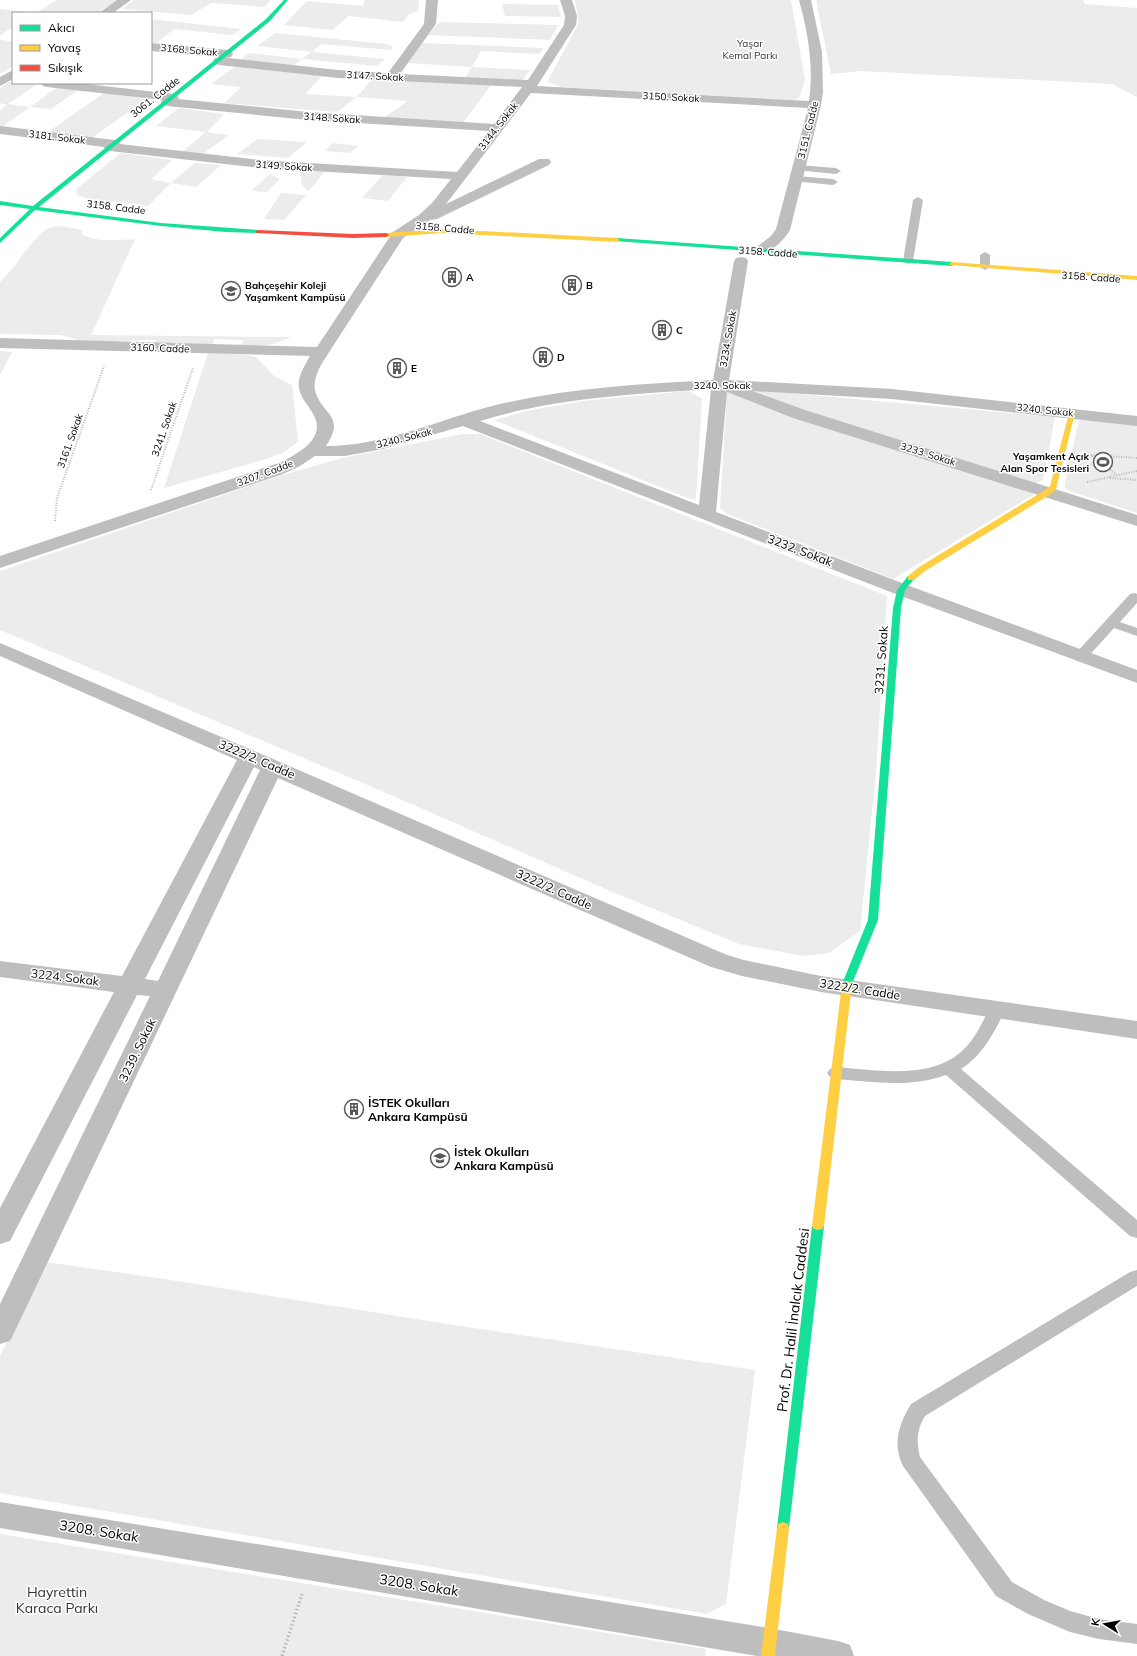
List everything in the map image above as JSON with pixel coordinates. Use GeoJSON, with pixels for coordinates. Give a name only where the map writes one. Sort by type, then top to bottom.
{"type":"FeatureCollection","features":[{"type":"Feature","properties":{"kind":"street"},"geometry":{"type":"LineString","coordinates":[[107,12],[125,0]]}},
{"type":"Feature","properties":{"kind":"street","name":"3061. Cadde"},"geometry":{"type":"LineString","coordinates":[[0,241],[34,208],[268,20],[286,0]]}},
{"type":"Feature","properties":{"kind":"street"},"geometry":{"type":"LineString","coordinates":[[391,77],[430,24],[432,0]]}},
{"type":"Feature","properties":{"kind":"street","name":"3144. Sokak"},"geometry":{"type":"LineString","coordinates":[[398,235],[434,210],[530,87],[570,25],[571,16],[566,0]]}},
{"type":"Feature","properties":{"kind":"street","name":"3151. Cadde"},"geometry":{"type":"LineString","coordinates":[[761,250],[776,239],[783,230],[815,105],[818,79],[817,57],[805,0]]}},
{"type":"Feature","properties":{"kind":"street","name":"3168. Sokak"},"geometry":{"type":"LineString","coordinates":[[152,47],[223,57]]}},
{"type":"Feature","properties":{"kind":"street","name":"3147. Sokak"},"geometry":{"type":"LineString","coordinates":[[223,57],[324,73],[530,87]]}},
{"type":"Feature","properties":{"kind":"street","name":"3148. Sokak"},"geometry":{"type":"LineString","coordinates":[[54,84],[302,116],[497,128]]}},
{"type":"Feature","properties":{"kind":"street","name":"3150. Sokak"},"geometry":{"type":"LineString","coordinates":[[530,87],[815,105]]}},
{"type":"Feature","properties":{"kind":"street","name":"3181. Sokak"},"geometry":{"type":"LineString","coordinates":[[0,130],[112,145]]}},
{"type":"Feature","properties":{"kind":"street","name":"3149. Sokak"},"geometry":{"type":"LineString","coordinates":[[112,145],[260,164],[460,176]]}},
{"type":"Feature","properties":{"kind":"street"},"geometry":{"type":"LineString","coordinates":[[418,222],[544,162]]}},
{"type":"Feature","properties":{"kind":"street","name":"3158. Cadde"},"geometry":{"type":"LineString","coordinates":[[0,202],[34,208],[160,224],[232,231],[313,235],[398,235],[444,232],[601,238],[1137,278]]}},
{"type":"Feature","properties":{"kind":"street","name":"3158. Cadde"},"geometry":{"type":"LineString","coordinates":[[398,235],[439,240],[509,244]]}},
{"type":"Feature","properties":{"kind":"street","name":"3207. Cadde"},"geometry":{"type":"LineString","coordinates":[[0,562],[288,466],[312,451],[324,436],[326,427],[324,419],[309,396],[307,388],[310,373],[320,352],[398,235]]}},
{"type":"Feature","properties":{"kind":"street"},"geometry":{"type":"LineString","coordinates":[[741,261],[761,250]]}},
{"type":"Feature","properties":{"kind":"street","name":"3234. Sokak"},"geometry":{"type":"LineString","coordinates":[[707,514],[720,384],[741,261]]}},
{"type":"Feature","properties":{"kind":"street","name":"3160. Cadde"},"geometry":{"type":"LineString","coordinates":[[0,343],[320,352]]}},
{"type":"Feature","properties":{"kind":"street","name":"3240. Sokak"},"geometry":{"type":"LineString","coordinates":[[312,451],[346,451],[376,445],[425,433],[504,408],[550,399],[638,389],[720,384],[892,394],[1137,421]]}},
{"type":"Feature","properties":{"kind":"street","name":"3233. Sokak"},"geometry":{"type":"LineString","coordinates":[[720,384],[799,414],[1049,491],[1137,521]]}},
{"type":"Feature","properties":{"kind":"street"},"geometry":{"type":"LineString","coordinates":[[900,589],[906,581],[922,569],[1049,491],[1056,481],[1072,413]]}},
{"type":"Feature","properties":{"kind":"street","name":"3232. Sokak"},"geometry":{"type":"LineString","coordinates":[[464,421],[900,589],[1137,677]]}},
{"type":"Feature","properties":{"kind":"street","name":"3231. Sokak"},"geometry":{"type":"LineString","coordinates":[[846,988],[851,972],[870,933],[873,920],[897,608],[900,589]]}},
{"type":"Feature","properties":{"kind":"street","name":"3222/2. Cadde"},"geometry":{"type":"LineString","coordinates":[[0,649],[273,766],[719,961],[767,973],[846,988],[1137,1030]]}},
{"type":"Feature","properties":{"kind":"street"},"geometry":{"type":"LineString","coordinates":[[0,1234],[249,756]]}},
{"type":"Feature","properties":{"kind":"street","name":"3239. Sokak"},"geometry":{"type":"LineString","coordinates":[[0,1333],[273,766]]}},
{"type":"Feature","properties":{"kind":"street","name":"3224. Sokak"},"geometry":{"type":"LineString","coordinates":[[0,969],[165,990]]}},
{"type":"Feature","properties":{"kind":"street","name":"Prof. Dr. Halil İnalcık Caddesi"},"geometry":{"type":"LineString","coordinates":[[768,1650],[846,988]]}},
{"type":"Feature","properties":{"kind":"street","name":"3208. Sokak"},"geometry":{"type":"LineString","coordinates":[[0,1515],[311,1567],[768,1650],[838,1656]]}},
{"type":"Feature","properties":{"kind":"lane"},"geometry":{"type":"LineString","coordinates":[[797,174],[836,171]]}},
{"type":"Feature","properties":{"kind":"lane"},"geometry":{"type":"LineString","coordinates":[[797,174],[833,182]]}},
{"type":"Feature","properties":{"kind":"lane"},"geometry":{"type":"LineString","coordinates":[[908,261],[918,200]]}},
{"type":"Feature","properties":{"kind":"lane"},"geometry":{"type":"LineString","coordinates":[[985,266],[986,255]]}},
{"type":"Feature","properties":{"kind":"lane"},"geometry":{"type":"LineString","coordinates":[[1081,656],[1135,597]]}},
{"type":"Feature","properties":{"kind":"lane"},"geometry":{"type":"LineString","coordinates":[[1111,623],[1137,632]]}},
{"type":"Feature","properties":{"kind":"lane"},"geometry":{"type":"LineString","coordinates":[[836,1073],[898,1076],[926,1074],[949,1068],[966,1057],[978,1044],[997,1010]]}},
{"type":"Feature","properties":{"kind":"lane"},"geometry":{"type":"LineString","coordinates":[[949,1068],[1137,1232]]}},
{"type":"Feature","properties":{"kind":"lane"},"geometry":{"type":"LineString","coordinates":[[1137,1277],[918,1410],[911,1421],[907,1433],[906,1446],[910,1460],[1004,1589],[1031,1605],[1070,1622],[1096,1628],[1137,1634]]}},
{"type":"Feature","properties":{"kind":"path","name":"3161. Sokak"},"geometry":{"type":"LineString","coordinates":[[64,540],[55,528],[57,498],[111,346]]}},
{"type":"Feature","properties":{"kind":"path","name":"3241. Sokak"},"geometry":{"type":"LineString","coordinates":[[142,515],[200,349]]}},
{"type":"Feature","properties":{"kind":"path"},"geometry":{"type":"LineString","coordinates":[[1066,436],[1118,476]]}},
{"type":"Feature","properties":{"kind":"path"},"geometry":{"type":"LineString","coordinates":[[1091,455],[1137,458]]}},
{"type":"Feature","properties":{"kind":"path"},"geometry":{"type":"LineString","coordinates":[[1049,491],[1137,472]]}},
{"type":"Feature","properties":{"kind":"path"},"geometry":{"type":"LineString","coordinates":[[1106,478],[1137,480]]}},
{"type":"Feature","properties":{"kind":"path"},"geometry":{"type":"LineString","coordinates":[[282,1656],[311,1567]]}},
{"type":"Feature","properties":{"kind":"green space"},"geometry":{"type":"Polygon","coordinates":[[[57,0],[117,0],[99,12],[38,12],[57,0]]]}},
{"type":"Feature","properties":{"kind":"green space"},"geometry":{"type":"Polygon","coordinates":[[[134,0],[271,0],[265,7],[211,3],[191,15],[122,9],[134,0]]]}},
{"type":"Feature","properties":{"kind":"green space"},"geometry":{"type":"Polygon","coordinates":[[[365,0],[419,0],[418,11],[409,14],[403,22],[348,16],[333,30],[284,25],[307,1],[363,6],[365,0]]]}},
{"type":"Feature","properties":{"kind":"green space","name":"Yaşar Kemal Parkı"},"geometry":{"type":"Polygon","coordinates":[[[575,0],[791,0],[805,80],[799,98],[793,100],[562,87],[547,82],[579,23],[575,0]]]}},
{"type":"Feature","properties":{"kind":"green space"},"geometry":{"type":"Polygon","coordinates":[[[816,0],[1083,0],[1085,4],[1137,8],[1137,97],[1112,84],[861,71],[831,74],[816,0]]]}},
{"type":"Feature","properties":{"kind":"green space"},"geometry":{"type":"Polygon","coordinates":[[[502,4],[558,5],[561,17],[505,16],[502,4]]]}},
{"type":"Feature","properties":{"kind":"green space"},"geometry":{"type":"Polygon","coordinates":[[[0,9],[27,12],[12,12],[12,28],[0,35],[0,9]]]}},
{"type":"Feature","properties":{"kind":"green space"},"geometry":{"type":"Polygon","coordinates":[[[152,19],[241,29],[232,35],[174,29],[152,45],[152,19]]]}},
{"type":"Feature","properties":{"kind":"green space"},"geometry":{"type":"Polygon","coordinates":[[[440,22],[558,25],[550,40],[428,35],[440,22]]]}},
{"type":"Feature","properties":{"kind":"green space"},"geometry":{"type":"Polygon","coordinates":[[[275,33],[387,44],[393,47],[391,50],[321,44],[312,52],[385,59],[377,66],[302,59],[311,52],[258,46],[275,33]]]}},
{"type":"Feature","properties":{"kind":"green space"},"geometry":{"type":"Polygon","coordinates":[[[0,40],[12,42],[12,67],[0,73],[0,40]]]}},
{"type":"Feature","properties":{"kind":"green space"},"geometry":{"type":"Polygon","coordinates":[[[422,43],[544,48],[539,54],[481,51],[472,67],[408,63],[422,43]]]}},
{"type":"Feature","properties":{"kind":"green space"},"geometry":{"type":"Polygon","coordinates":[[[249,53],[302,59],[292,67],[239,61],[249,53]]]}},
{"type":"Feature","properties":{"kind":"green space"},"geometry":{"type":"Polygon","coordinates":[[[239,66],[322,76],[305,94],[357,97],[337,112],[224,103],[241,87],[211,84],[234,67],[239,66]]]}},
{"type":"Feature","properties":{"kind":"green space"},"geometry":{"type":"Polygon","coordinates":[[[472,67],[530,70],[522,80],[465,78],[472,67]]]}},
{"type":"Feature","properties":{"kind":"green space"},"geometry":{"type":"Polygon","coordinates":[[[372,79],[491,85],[463,123],[382,119],[408,101],[357,97],[372,79]]]}},
{"type":"Feature","properties":{"kind":"green space"},"geometry":{"type":"Polygon","coordinates":[[[9,82],[12,82],[12,84],[36,85],[8,104],[30,107],[2,127],[0,127],[0,110],[7,105],[0,103],[0,88],[9,82]]]}},
{"type":"Feature","properties":{"kind":"green space"},"geometry":{"type":"Polygon","coordinates":[[[58,87],[80,89],[51,109],[30,107],[58,87]]]}},
{"type":"Feature","properties":{"kind":"green space"},"geometry":{"type":"Polygon","coordinates":[[[104,93],[146,99],[92,138],[48,132],[104,93]]]}},
{"type":"Feature","properties":{"kind":"green space"},"geometry":{"type":"Polygon","coordinates":[[[179,108],[224,114],[207,132],[229,135],[200,156],[180,154],[206,132],[156,126],[179,108]]]}},
{"type":"Feature","properties":{"kind":"green space"},"geometry":{"type":"Polygon","coordinates":[[[257,139],[307,142],[288,158],[237,154],[257,139]]]}},
{"type":"Feature","properties":{"kind":"green space"},"geometry":{"type":"Polygon","coordinates":[[[333,143],[358,146],[350,153],[325,151],[333,143]]]}},
{"type":"Feature","properties":{"kind":"green space"},"geometry":{"type":"Polygon","coordinates":[[[121,153],[172,160],[151,179],[171,183],[148,206],[86,198],[77,195],[76,189],[121,153]]]}},
{"type":"Feature","properties":{"kind":"green space"},"geometry":{"type":"Polygon","coordinates":[[[195,163],[221,165],[196,187],[171,183],[195,163]]]}},
{"type":"Feature","properties":{"kind":"green space"},"geometry":{"type":"Polygon","coordinates":[[[300,171],[324,172],[309,191],[302,186],[300,171]]]}},
{"type":"Feature","properties":{"kind":"green space"},"geometry":{"type":"Polygon","coordinates":[[[270,174],[280,179],[267,192],[251,191],[270,174]]]}},
{"type":"Feature","properties":{"kind":"green space"},"geometry":{"type":"Polygon","coordinates":[[[383,175],[407,177],[388,201],[362,198],[383,175]]]}},
{"type":"Feature","properties":{"kind":"green space"},"geometry":{"type":"Polygon","coordinates":[[[281,193],[306,195],[284,220],[264,219],[281,193]]]}},
{"type":"Feature","properties":{"kind":"green space"},"geometry":{"type":"Polygon","coordinates":[[[61,226],[82,230],[82,234],[94,239],[135,239],[91,335],[291,337],[274,344],[241,348],[243,340],[214,339],[212,347],[154,345],[156,340],[86,342],[60,335],[0,334],[0,282],[42,233],[50,227],[61,226]]]}},
{"type":"Feature","properties":{"kind":"green space"},"geometry":{"type":"Polygon","coordinates":[[[0,351],[12,352],[0,375],[0,351]]]}},
{"type":"Feature","properties":{"kind":"green space"},"geometry":{"type":"Polygon","coordinates":[[[208,353],[247,355],[256,357],[274,376],[292,385],[298,442],[284,452],[263,460],[164,488],[208,353]]]}},
{"type":"Feature","properties":{"kind":"green space"},"geometry":{"type":"Polygon","coordinates":[[[746,389],[1055,417],[1043,480],[1036,483],[1033,495],[893,579],[727,514],[720,508],[727,391],[746,389]]]}},
{"type":"Feature","properties":{"kind":"green space"},"geometry":{"type":"Polygon","coordinates":[[[687,391],[702,398],[696,499],[690,499],[494,420],[531,410],[582,401],[687,391]]]}},
{"type":"Feature","properties":{"kind":"green space","name":"Yaşamkent Açık Alan Spor Tesisleri"},"geometry":{"type":"Polygon","coordinates":[[[1079,420],[1137,425],[1137,513],[1070,491],[1064,487],[1079,420]]]}},
{"type":"Feature","properties":{"kind":"green space"},"geometry":{"type":"Polygon","coordinates":[[[462,434],[480,434],[887,596],[876,773],[860,931],[829,953],[803,956],[739,944],[615,893],[370,786],[0,630],[0,571],[276,477],[342,458],[462,434]]]}},
{"type":"Feature","properties":{"kind":"green space"},"geometry":{"type":"Polygon","coordinates":[[[46,1262],[755,1370],[726,1604],[707,1614],[0,1493],[0,1356],[46,1262]]]}},
{"type":"Feature","properties":{"kind":"green space","name":"Hayrettin Karaca Parkı"},"geometry":{"type":"Polygon","coordinates":[[[0,1534],[706,1649],[705,1656],[0,1656],[0,1534]]]}},
{"type":"Feature","properties":{"kind":"traffic: fast"},"geometry":{"type":"LineString","coordinates":[[0,241],[34,208],[268,20],[286,0]]}},
{"type":"Feature","properties":{"kind":"traffic: fast"},"geometry":{"type":"LineString","coordinates":[[0,203],[161,225],[258,232]]}},
{"type":"Feature","properties":{"kind":"traffic: fast"},"geometry":{"type":"LineString","coordinates":[[617,240],[952,264]]}},
{"type":"Feature","properties":{"kind":"traffic: fast"},"geometry":{"type":"LineString","coordinates":[[847,984],[873,920],[897,608],[901,590],[911,578]]}},
{"type":"Feature","properties":{"kind":"traffic: fast"},"geometry":{"type":"LineString","coordinates":[[783,1528],[818,1226]]}},
{"type":"Feature","properties":{"kind":"traffic: slow"},"geometry":{"type":"LineString","coordinates":[[386,235],[444,231],[617,240]]}},
{"type":"Feature","properties":{"kind":"traffic: slow"},"geometry":{"type":"LineString","coordinates":[[952,264],[1137,278]]}},
{"type":"Feature","properties":{"kind":"traffic: slow"},"geometry":{"type":"LineString","coordinates":[[911,578],[922,569],[1048,492],[1053,487],[1072,413]]}},
{"type":"Feature","properties":{"kind":"traffic: slow"},"geometry":{"type":"LineString","coordinates":[[818,1226],[847,984]]}},
{"type":"Feature","properties":{"kind":"traffic: slow"},"geometry":{"type":"LineString","coordinates":[[768,1656],[783,1528]]}},
{"type":"Feature","properties":{"kind":"traffic: jam"},"geometry":{"type":"LineString","coordinates":[[258,232],[353,236],[386,235]]}},
{"type":"Feature","properties":{"kind":"place","name":"A"},"geometry":{"type":"Point","coordinates":[452,277]}},
{"type":"Feature","properties":{"kind":"place","name":"B"},"geometry":{"type":"Point","coordinates":[572,285]}},
{"type":"Feature","properties":{"kind":"place","name":"Bahçeşehir Koleji Yaşamkent Kampüsü"},"geometry":{"type":"Point","coordinates":[231,291]}},
{"type":"Feature","properties":{"kind":"place","name":"C"},"geometry":{"type":"Point","coordinates":[662,330]}},
{"type":"Feature","properties":{"kind":"place","name":"D"},"geometry":{"type":"Point","coordinates":[543,357]}},
{"type":"Feature","properties":{"kind":"place","name":"E"},"geometry":{"type":"Point","coordinates":[397,368]}},
{"type":"Feature","properties":{"kind":"place","name":"Yaşamkent Açık Alan Spor Tesisleri"},"geometry":{"type":"Point","coordinates":[1103,462]}},
{"type":"Feature","properties":{"kind":"place","name":"İSTEK Okulları Ankara Kampüsü"},"geometry":{"type":"Point","coordinates":[354,1109]}},
{"type":"Feature","properties":{"kind":"place","name":"İstek Okulları Ankara Kampüsü"},"geometry":{"type":"Point","coordinates":[440,1158]}}]}
